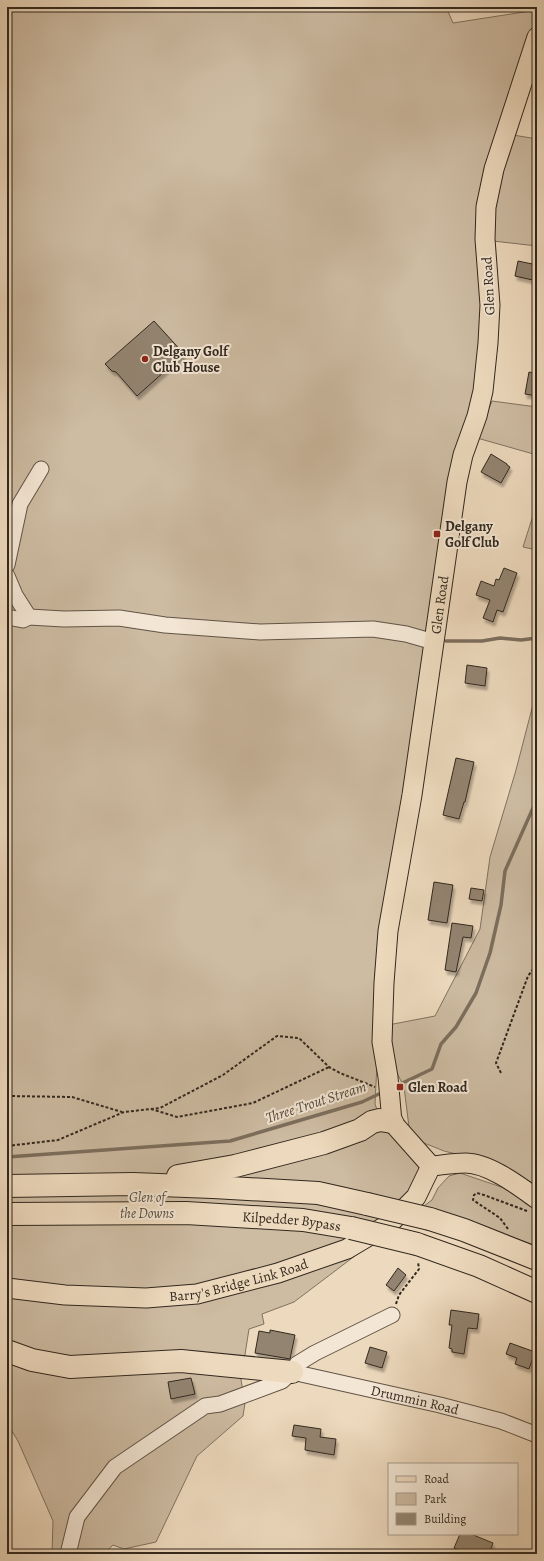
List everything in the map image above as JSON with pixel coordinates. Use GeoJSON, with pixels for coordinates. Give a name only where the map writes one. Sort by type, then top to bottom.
{"type":"FeatureCollection","features":[{"type":"Feature","properties":{"kind":"highway"},"geometry":{"type":"LineString","coordinates":[[7,1186],[133,1184],[234,1166],[324,1144],[360,1130],[372,1122],[380,1120],[392,1122]]}},
{"type":"Feature","properties":{"kind":"highway","name":"Kilpedder Bypass"},"geometry":{"type":"LineString","coordinates":[[133,1184],[318,1193],[430,1219],[464,1230],[537,1259]]}},
{"type":"Feature","properties":{"kind":"highway","name":"Kilpedder Bypass"},"geometry":{"type":"LineString","coordinates":[[84,1214],[186,1213],[303,1220],[351,1228],[414,1252],[479,1266],[537,1292]]}},
{"type":"Feature","properties":{"kind":"highway"},"geometry":{"type":"LineString","coordinates":[[7,1214],[84,1214]]}},
{"type":"Feature","properties":{"kind":"highway"},"geometry":{"type":"LineString","coordinates":[[7,1221],[52,1221],[84,1214]]}},
{"type":"Feature","properties":{"kind":"highway"},"geometry":{"type":"LineString","coordinates":[[7,1351],[32,1360],[70,1367],[181,1361],[292,1372]]}},
{"type":"Feature","properties":{"kind":"main road","name":"Glen Road"},"geometry":{"type":"LineString","coordinates":[[392,1122],[386,1089],[382,1042],[388,931],[412,795],[457,482],[463,455],[477,416],[483,391],[490,308],[485,239],[486,207],[494,169],[537,36]]}},
{"type":"Feature","properties":{"kind":"main road"},"geometry":{"type":"LineString","coordinates":[[392,1122],[431,1166],[465,1163],[476,1164],[510,1180],[533,1205]]}},
{"type":"Feature","properties":{"kind":"main road","name":"Barry's Bridge Link Road"},"geometry":{"type":"LineString","coordinates":[[7,1288],[64,1295],[146,1298],[197,1294],[278,1273],[347,1249],[389,1224],[416,1197],[431,1166]]}},
{"type":"Feature","properties":{"kind":"street"},"geometry":{"type":"LineString","coordinates":[[7,565],[20,504],[41,469]]}},
{"type":"Feature","properties":{"kind":"street"},"geometry":{"type":"LineString","coordinates":[[7,576],[15,595],[29,617]]}},
{"type":"Feature","properties":{"kind":"street"},"geometry":{"type":"LineString","coordinates":[[7,617],[23,620],[29,617],[64,619],[119,618],[165,626],[260,632],[373,629],[406,634],[434,642]]}},
{"type":"Feature","properties":{"kind":"street"},"geometry":{"type":"LineString","coordinates":[[68,1554],[77,1517],[114,1467],[205,1406],[220,1404],[282,1381],[292,1372],[297,1364],[315,1353],[392,1315]]}},
{"type":"Feature","properties":{"kind":"street","name":"Drummin Road"},"geometry":{"type":"LineString","coordinates":[[292,1372],[501,1420],[537,1435]]}},
{"type":"Feature","properties":{"kind":"path"},"geometry":{"type":"LineString","coordinates":[[501,1073],[496,1064],[528,976],[537,964]]}},
{"type":"Feature","properties":{"kind":"path"},"geometry":{"type":"LineString","coordinates":[[7,1146],[58,1140],[124,1112],[160,1108],[222,1075],[277,1036],[299,1038],[330,1067],[340,1073],[386,1089]]}},
{"type":"Feature","properties":{"kind":"path"},"geometry":{"type":"LineString","coordinates":[[151,1109],[177,1117],[253,1103],[330,1067]]}},
{"type":"Feature","properties":{"kind":"path"},"geometry":{"type":"LineString","coordinates":[[7,1096],[72,1097],[124,1112]]}},
{"type":"Feature","properties":{"kind":"path"},"geometry":{"type":"LineString","coordinates":[[511,1234],[500,1218],[473,1200],[474,1195],[477,1192],[502,1200],[527,1212],[533,1205]]}},
{"type":"Feature","properties":{"kind":"path"},"geometry":{"type":"LineString","coordinates":[[392,1315],[399,1294],[419,1269],[419,1262],[414,1252]]}},
{"type":"Feature","properties":{"kind":"green space","name":"Glen of the Downs"},"geometry":{"type":"Polygon","coordinates":[[[7,7],[446,7],[453,23],[537,10],[537,25],[520,70],[497,143],[476,389],[377,1063],[375,1104],[384,1129],[404,1144],[422,1165],[413,1195],[372,1243],[294,1302],[262,1314],[264,1324],[249,1329],[241,1380],[245,1403],[243,1416],[197,1456],[156,1542],[124,1549],[113,1545],[103,1554],[52,1554],[53,1521],[18,1441],[7,1423],[7,7]]]}},
{"type":"Feature","properties":{"kind":"green space"},"geometry":{"type":"Polygon","coordinates":[[[513,135],[537,139],[537,246],[493,241],[500,169],[513,135]]]}},
{"type":"Feature","properties":{"kind":"green space"},"geometry":{"type":"Polygon","coordinates":[[[492,401],[537,407],[537,455],[477,438],[492,401]]]}},
{"type":"Feature","properties":{"kind":"green space"},"geometry":{"type":"Polygon","coordinates":[[[537,503],[537,550],[523,547],[537,503]]]}},
{"type":"Feature","properties":{"kind":"green space"},"geometry":{"type":"Polygon","coordinates":[[[537,689],[537,1189],[531,1182],[510,1173],[424,1143],[409,1127],[404,1087],[394,1067],[388,1025],[435,1016],[480,929],[490,857],[516,770],[537,689]]]}},
{"type":"Feature","properties":{"kind":"green space"},"geometry":{"type":"Polygon","coordinates":[[[460,1173],[519,1193],[537,1206],[537,1246],[424,1206],[432,1200],[438,1188],[449,1176],[460,1173]]]}},
{"type":"Feature","properties":{"kind":"building"},"geometry":{"type":"Polygon","coordinates":[[[518,261],[537,265],[537,281],[515,276],[518,261]]]}},
{"type":"Feature","properties":{"kind":"building","name":"Delgany Golf Club House"},"geometry":{"type":"Polygon","coordinates":[[[154,321],[184,354],[137,396],[116,372],[112,371],[105,364],[154,321]]]}},
{"type":"Feature","properties":{"kind":"building"},"geometry":{"type":"Polygon","coordinates":[[[529,372],[537,374],[537,396],[525,394],[529,372]]]}},
{"type":"Feature","properties":{"kind":"building"},"geometry":{"type":"Polygon","coordinates":[[[491,454],[510,467],[501,483],[481,472],[491,454]]]}},
{"type":"Feature","properties":{"kind":"building"},"geometry":{"type":"Polygon","coordinates":[[[504,568],[517,573],[503,612],[497,610],[493,622],[483,618],[490,600],[476,595],[481,581],[494,586],[496,579],[499,580],[504,568]]]}},
{"type":"Feature","properties":{"kind":"building"},"geometry":{"type":"Polygon","coordinates":[[[467,665],[487,668],[485,686],[465,683],[467,665]]]}},
{"type":"Feature","properties":{"kind":"building"},"geometry":{"type":"Polygon","coordinates":[[[456,758],[474,762],[465,802],[459,819],[443,815],[456,758]]]}},
{"type":"Feature","properties":{"kind":"building"},"geometry":{"type":"Polygon","coordinates":[[[434,882],[453,885],[447,923],[428,920],[434,882]]]}},
{"type":"Feature","properties":{"kind":"building"},"geometry":{"type":"Polygon","coordinates":[[[471,888],[484,890],[482,901],[469,899],[471,888]]]}},
{"type":"Feature","properties":{"kind":"building"},"geometry":{"type":"Polygon","coordinates":[[[452,923],[473,926],[471,938],[463,937],[456,972],[445,970],[452,923]]]}},
{"type":"Feature","properties":{"kind":"building"},"geometry":{"type":"Polygon","coordinates":[[[398,1268],[406,1275],[394,1291],[386,1285],[398,1268]]]}},
{"type":"Feature","properties":{"kind":"building"},"geometry":{"type":"Polygon","coordinates":[[[451,1310],[479,1314],[477,1329],[468,1328],[464,1354],[452,1352],[452,1349],[449,1348],[452,1325],[449,1325],[451,1310]]]}},
{"type":"Feature","properties":{"kind":"building"},"geometry":{"type":"Polygon","coordinates":[[[270,1330],[295,1335],[290,1359],[255,1353],[259,1331],[270,1333],[270,1330]]]}},
{"type":"Feature","properties":{"kind":"building"},"geometry":{"type":"Polygon","coordinates":[[[510,1343],[535,1352],[529,1369],[515,1364],[517,1358],[506,1354],[510,1343]]]}},
{"type":"Feature","properties":{"kind":"building"},"geometry":{"type":"Polygon","coordinates":[[[370,1347],[387,1352],[382,1368],[365,1363],[370,1347]]]}},
{"type":"Feature","properties":{"kind":"building"},"geometry":{"type":"Polygon","coordinates":[[[191,1378],[195,1394],[171,1399],[168,1382],[191,1378]]]}},
{"type":"Feature","properties":{"kind":"building"},"geometry":{"type":"Polygon","coordinates":[[[294,1425],[321,1429],[320,1437],[336,1439],[334,1455],[305,1450],[306,1438],[292,1436],[294,1425]]]}},
{"type":"Feature","properties":{"kind":"building"},"geometry":{"type":"Polygon","coordinates":[[[460,1535],[473,1535],[493,1543],[489,1554],[470,1554],[454,1548],[460,1535]]]}},
{"type":"Feature","properties":{"kind":"waterway"},"geometry":{"type":"LineString","coordinates":[[446,641],[482,641],[500,638],[521,640],[537,638]]}},
{"type":"Feature","properties":{"kind":"waterway","name":"Three Trout Stream"},"geometry":{"type":"LineString","coordinates":[[394,1087],[432,1069],[441,1044],[456,1027],[476,993],[490,953],[501,905],[505,871],[537,799]]}},
{"type":"Feature","properties":{"kind":"waterway","name":"Three Trout Stream"},"geometry":{"type":"LineString","coordinates":[[7,1157],[230,1141],[362,1102],[383,1092]]}},
{"type":"Feature","properties":{"kind":"place","name":"Delgany Golf Club House"},"geometry":{"type":"Point","coordinates":[145,359]}},
{"type":"Feature","properties":{"kind":"place","name":"Delgany Golf Club"},"geometry":{"type":"Point","coordinates":[437,534]}},
{"type":"Feature","properties":{"kind":"place","name":"Glen Road"},"geometry":{"type":"Point","coordinates":[400,1087]}}]}
